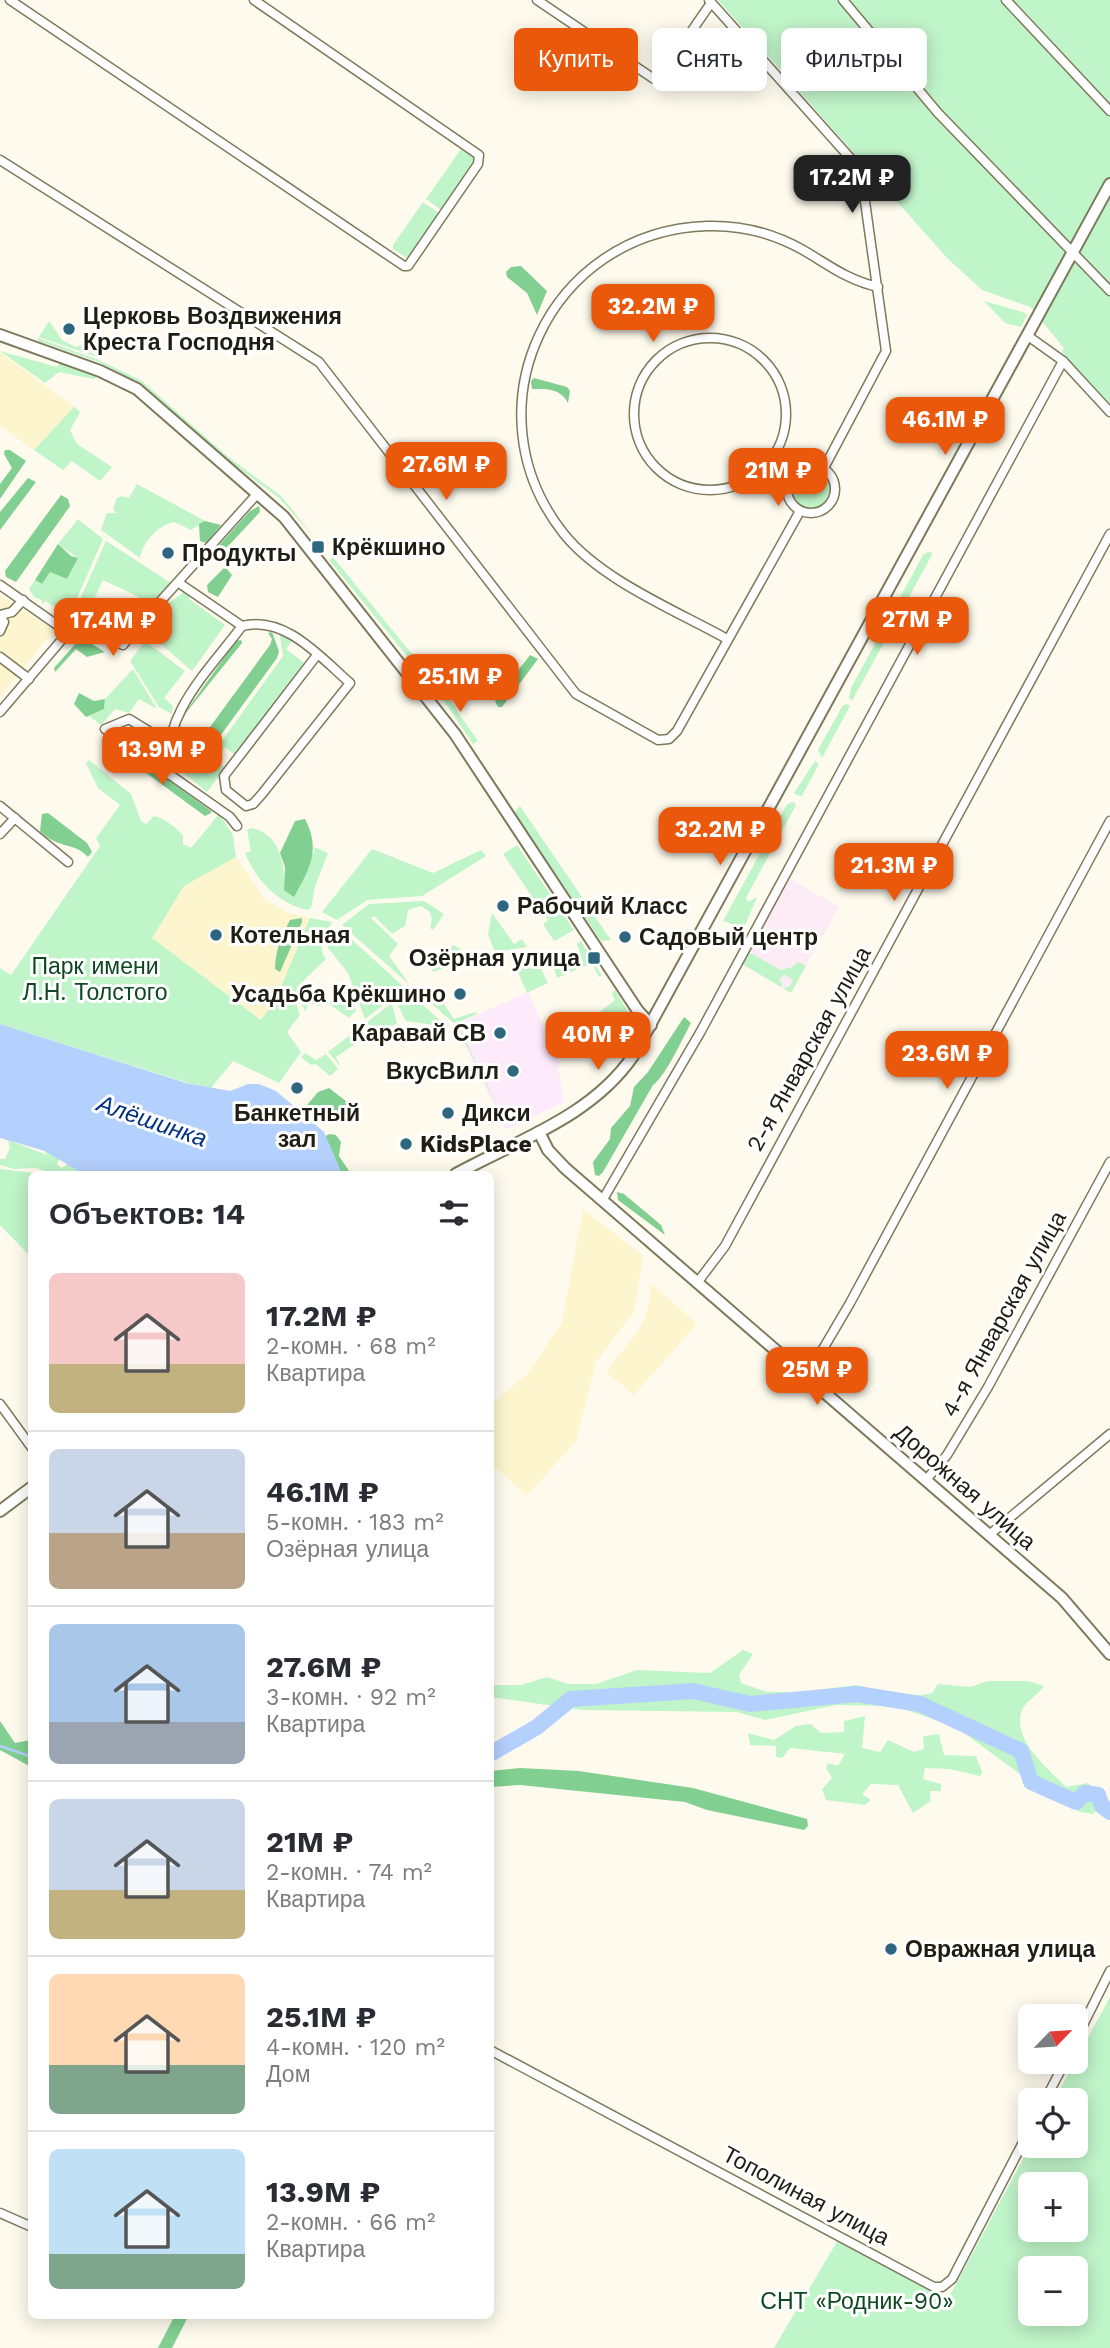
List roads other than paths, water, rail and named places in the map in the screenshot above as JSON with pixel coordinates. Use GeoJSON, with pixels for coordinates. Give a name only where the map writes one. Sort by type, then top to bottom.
{"type":"FeatureCollection","features":[{"type":"Feature","properties":{"kind":"street"},"geometry":{"type":"LineString","coordinates":[[10,0],[404,266],[408,266],[478,164],[480,157],[254,0]]}},
{"type":"Feature","properties":{"kind":"street"},"geometry":{"type":"LineString","coordinates":[[537,0],[654,79],[662,74],[710,1],[859,171],[886,351],[824,468]]}},
{"type":"Feature","properties":{"kind":"street"},"geometry":{"type":"LineString","coordinates":[[843,0],[938,113],[1110,291]]}},
{"type":"Feature","properties":{"kind":"street"},"geometry":{"type":"LineString","coordinates":[[1006,0],[1110,111]]}},
{"type":"Feature","properties":{"kind":"street"},"geometry":{"type":"LineString","coordinates":[[0,160],[325,368],[582,700],[658,740],[669,738],[677,731],[800,511]]}},
{"type":"Feature","properties":{"kind":"street"},"geometry":{"type":"LineString","coordinates":[[462,1171],[570,1115],[603,1090],[630,1060],[1110,184]]}},
{"type":"Feature","properties":{"kind":"street"},"geometry":{"type":"LineString","coordinates":[[727,639],[593,562],[564,534],[546,508],[530,469],[521,421],[523,385],[536,341],[551,310],[580,276],[615,251],[655,234],[680,228],[723,226],[764,232],[804,251],[846,277],[878,287]]}},
{"type":"Feature","properties":{"kind":"street"},"geometry":{"type":"LineString","coordinates":[[0,335],[100,371],[137,389],[181,425],[217,461],[258,493],[292,526],[445,719],[638,1011],[651,1025]]}},
{"type":"Feature","properties":{"kind":"street"},"geometry":{"type":"LineString","coordinates":[[1028,336],[1063,361],[1110,412]]}},
{"type":"Feature","properties":{"kind":"street"},"geometry":{"type":"LineString","coordinates":[[698,339],[725,339],[749,349],[769,367],[782,390],[786,416],[778,449],[765,467],[745,482],[717,491],[687,488],[661,474],[642,451],[634,422],[636,393],[650,366],[673,347],[698,339]]}},
{"type":"Feature","properties":{"kind":"street"},"geometry":{"type":"LineString","coordinates":[[602,1201],[701,1031],[1063,361]]}},
{"type":"Feature","properties":{"kind":"street"},"geometry":{"type":"LineString","coordinates":[[778,449],[780,456],[794,467],[812,465],[824,468],[835,483],[833,501],[818,513],[800,511],[788,497],[788,484],[800,467]]}},
{"type":"Feature","properties":{"kind":"street"},"geometry":{"type":"LineString","coordinates":[[765,467],[773,470],[788,484]]}},
{"type":"Feature","properties":{"kind":"street"},"geometry":{"type":"LineString","coordinates":[[108,632],[113,641],[123,645],[258,493]]}},
{"type":"Feature","properties":{"kind":"street","name":"2-я Январская улица"},"geometry":{"type":"LineString","coordinates":[[697,1283],[725,1246],[1110,534]]}},
{"type":"Feature","properties":{"kind":"street"},"geometry":{"type":"LineString","coordinates":[[179,583],[242,626],[269,623],[317,655],[350,682],[262,794],[253,804],[246,806],[226,790],[224,776],[317,655]]}},
{"type":"Feature","properties":{"kind":"street"},"geometry":{"type":"LineString","coordinates":[[0,585],[70,634]]}},
{"type":"Feature","properties":{"kind":"street"},"geometry":{"type":"LineString","coordinates":[[0,631],[4,622],[0,616],[12,612],[23,600]]}},
{"type":"Feature","properties":{"kind":"street"},"geometry":{"type":"LineString","coordinates":[[0,712],[64,637],[70,634],[108,632],[140,624]]}},
{"type":"Feature","properties":{"kind":"street"},"geometry":{"type":"LineString","coordinates":[[170,775],[168,743],[174,721],[242,626]]}},
{"type":"Feature","properties":{"kind":"street"},"geometry":{"type":"LineString","coordinates":[[0,657],[29,679]]}},
{"type":"Feature","properties":{"kind":"street"},"geometry":{"type":"LineString","coordinates":[[168,743],[129,719],[105,729],[230,817],[237,826]]}},
{"type":"Feature","properties":{"kind":"street"},"geometry":{"type":"LineString","coordinates":[[0,806],[68,862]]}},
{"type":"Feature","properties":{"kind":"street"},"geometry":{"type":"LineString","coordinates":[[0,834],[15,818]]}},
{"type":"Feature","properties":{"kind":"street"},"geometry":{"type":"LineString","coordinates":[[802,1373],[823,1349],[850,1303],[1110,821]]}},
{"type":"Feature","properties":{"kind":"street","name":"Дорожная улица"},"geometry":{"type":"LineString","coordinates":[[539,1132],[556,1160],[1076,1611],[1110,1654]]}},
{"type":"Feature","properties":{"kind":"street","name":"4-я Январская улица"},"geometry":{"type":"LineString","coordinates":[[926,1480],[947,1455],[988,1387],[1110,1162]]}},
{"type":"Feature","properties":{"kind":"street"},"geometry":{"type":"LineString","coordinates":[[0,1404],[28,1442]]}},
{"type":"Feature","properties":{"kind":"street"},"geometry":{"type":"LineString","coordinates":[[989,1535],[1110,1434]]}},
{"type":"Feature","properties":{"kind":"street"},"geometry":{"type":"LineString","coordinates":[[0,1511],[28,1490]]}},
{"type":"Feature","properties":{"kind":"street"},"geometry":{"type":"LineString","coordinates":[[1088,2015],[1110,1971]]}},
{"type":"Feature","properties":{"kind":"street","name":"Тополиная улица"},"geometry":{"type":"LineString","coordinates":[[494,2052],[934,2287],[942,2287],[952,2279],[1018,2152]]}},
{"type":"Feature","properties":{"kind":"street"},"geometry":{"type":"LineString","coordinates":[[0,2213],[28,2225]]}},
{"type":"Feature","properties":{"kind":"water"},"geometry":{"type":"Polygon","coordinates":[[[0,1024],[186,1083],[230,1091],[248,1084],[259,1084],[276,1091],[324,1132],[341,1171],[78,1171],[45,1151],[0,1138],[0,1024]]]}},
{"type":"Feature","properties":{"kind":"waterway","name":"Алёшинка"},"geometry":{"type":"LineString","coordinates":[[494,1752],[537,1727],[571,1699],[693,1691],[750,1704],[857,1694],[920,1704],[1021,1751],[1031,1782],[1076,1802],[1085,1793],[1098,1795],[1102,1806],[1110,1812]]}},
{"type":"Feature","properties":{"kind":"waterway"},"geometry":{"type":"LineString","coordinates":[[0,1746],[28,1756]]}},
{"type":"Feature","properties":{"kind":"place","name":"Церковь Воздвижения Креста Господня"},"geometry":{"type":"Point","coordinates":[69,329]}},
{"type":"Feature","properties":{"kind":"place","name":"Крёкшино"},"geometry":{"type":"Point","coordinates":[318,547]}},
{"type":"Feature","properties":{"kind":"place","name":"Продукты"},"geometry":{"type":"Point","coordinates":[168,553]}},
{"type":"Feature","properties":{"kind":"place","name":"Рабочий Класс"},"geometry":{"type":"Point","coordinates":[503,906]}},
{"type":"Feature","properties":{"kind":"place","name":"Котельная"},"geometry":{"type":"Point","coordinates":[216,935]}},
{"type":"Feature","properties":{"kind":"place","name":"Садовый центр"},"geometry":{"type":"Point","coordinates":[625,937]}},
{"type":"Feature","properties":{"kind":"place","name":"Озёрная улица"},"geometry":{"type":"Point","coordinates":[594,958]}},
{"type":"Feature","properties":{"kind":"place","name":"Усадьба Крёкшино"},"geometry":{"type":"Point","coordinates":[460,994]}},
{"type":"Feature","properties":{"kind":"place","name":"Каравай СВ"},"geometry":{"type":"Point","coordinates":[500,1033]}},
{"type":"Feature","properties":{"kind":"place","name":"ВкусВилл"},"geometry":{"type":"Point","coordinates":[513,1071]}},
{"type":"Feature","properties":{"kind":"place","name":"Банкетный зал"},"geometry":{"type":"Point","coordinates":[297,1088]}},
{"type":"Feature","properties":{"kind":"place","name":"Дикси"},"geometry":{"type":"Point","coordinates":[448,1113]}},
{"type":"Feature","properties":{"kind":"place","name":"KidsPlace"},"geometry":{"type":"Point","coordinates":[406,1144]}},
{"type":"Feature","properties":{"kind":"place","name":"Овражная улица"},"geometry":{"type":"Point","coordinates":[891,1949]}},
{"type":"Feature","properties":{"kind":"park label","name":"Парк имени Л.Н. Толстого"},"geometry":{"type":"Point","coordinates":[95,979]}},
{"type":"Feature","properties":{"kind":"park label","name":"СНТ «Родник-90»"},"geometry":{"type":"Point","coordinates":[857,2301]}}]}
